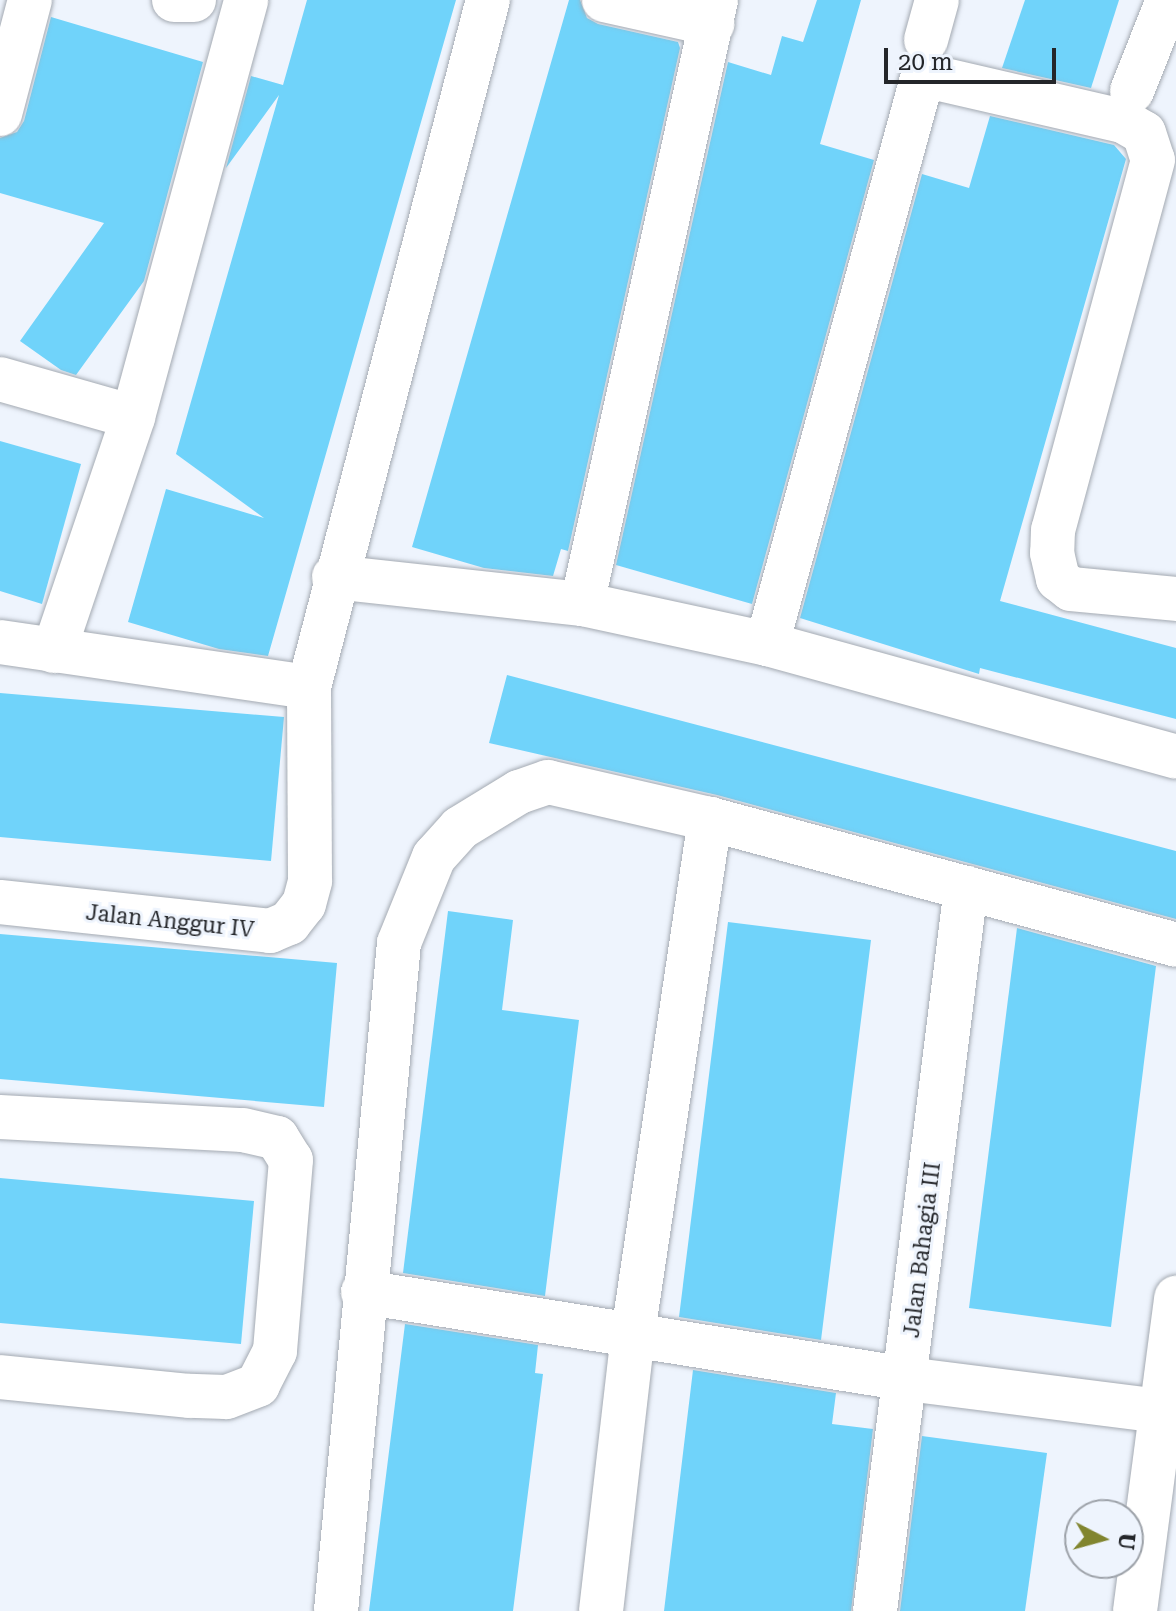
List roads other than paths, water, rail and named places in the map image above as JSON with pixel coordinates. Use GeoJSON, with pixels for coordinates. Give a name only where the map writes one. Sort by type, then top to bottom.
{"type":"FeatureCollection","features":[{"type":"Feature","properties":{"kind":"street"},"geometry":{"type":"LineString","coordinates":[[0,114],[30,0]]}},
{"type":"Feature","properties":{"kind":"street"},"geometry":{"type":"LineString","coordinates":[[174,0],[194,0]]}},
{"type":"Feature","properties":{"kind":"street"},"geometry":{"type":"LineString","coordinates":[[246,0],[133,417],[17,644],[309,687],[334,577],[488,0]]}},
{"type":"Feature","properties":{"kind":"street"},"geometry":{"type":"LineString","coordinates":[[582,604],[714,12],[604,0]]}},
{"type":"Feature","properties":{"kind":"street"},"geometry":{"type":"LineString","coordinates":[[1132,91],[1168,0]]}},
{"type":"Feature","properties":{"kind":"street"},"geometry":{"type":"LineString","coordinates":[[767,644],[923,75],[1123,121],[1144,133],[1153,160],[1053,530],[1052,553],[1058,579],[1071,589],[1176,599]]}},
{"type":"Feature","properties":{"kind":"street"},"geometry":{"type":"LineString","coordinates":[[0,379],[133,417]]}},
{"type":"Feature","properties":{"kind":"street"},"geometry":{"type":"LineString","coordinates":[[334,577],[582,604],[767,644],[1176,757]]}},
{"type":"Feature","properties":{"kind":"street","name":"Jalan Anggur IV"},"geometry":{"type":"LineString","coordinates":[[0,902],[254,930],[270,931],[289,923],[304,904],[310,881],[309,687]]}},
{"type":"Feature","properties":{"kind":"street"},"geometry":{"type":"LineString","coordinates":[[336,1611],[363,1292],[399,943],[434,857],[460,828],[519,792],[548,782],[710,819],[1176,945]]}},
{"type":"Feature","properties":{"kind":"street"},"geometry":{"type":"LineString","coordinates":[[601,1611],[633,1333],[710,819]]}},
{"type":"Feature","properties":{"kind":"street","name":"Jalan Bahagia III"},"geometry":{"type":"LineString","coordinates":[[875,1611],[907,1379],[966,888]]}},
{"type":"Feature","properties":{"kind":"street"},"geometry":{"type":"LineString","coordinates":[[0,1117],[243,1130],[277,1138],[286,1146],[291,1160],[272,1363],[258,1385],[245,1393],[189,1396],[0,1377]]}},
{"type":"Feature","properties":{"kind":"street"},"geometry":{"type":"LineString","coordinates":[[363,1292],[907,1379],[1169,1412]]}},
{"type":"Feature","properties":{"kind":"street"},"geometry":{"type":"LineString","coordinates":[[1135,1611],[1169,1412],[1176,1298]]}}]}
